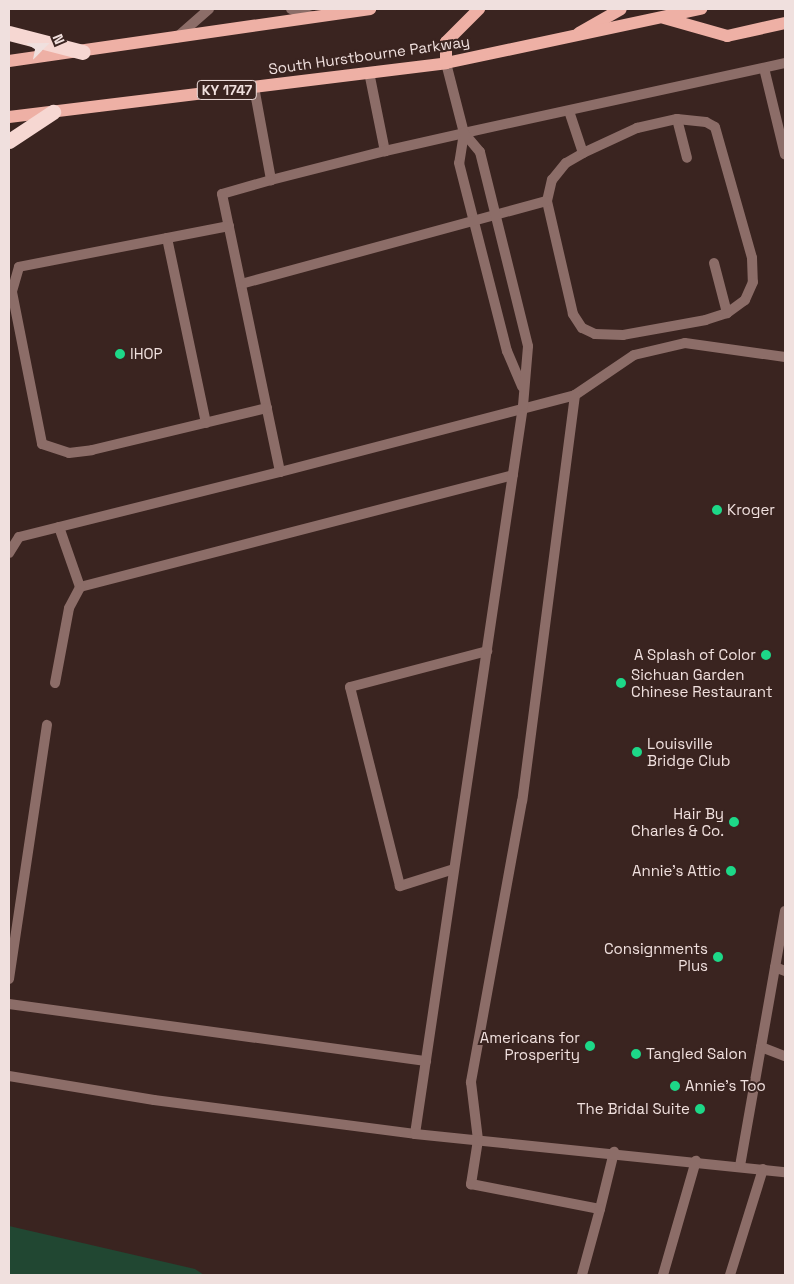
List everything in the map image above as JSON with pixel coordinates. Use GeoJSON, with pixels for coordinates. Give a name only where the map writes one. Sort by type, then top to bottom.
{"type":"FeatureCollection","features":[{"type":"Feature","properties":{"kind":"highway"},"geometry":{"type":"LineString","coordinates":[[9,33],[83,52]]}},
{"type":"Feature","properties":{"kind":"highway"},"geometry":{"type":"LineString","coordinates":[[9,141],[53,112]]}},
{"type":"Feature","properties":{"kind":"main road"},"geometry":{"type":"LineString","coordinates":[[9,61],[175,39],[317,14],[370,9]]}},
{"type":"Feature","properties":{"kind":"main road"},"geometry":{"type":"LineString","coordinates":[[446,63],[446,42],[478,9]]}},
{"type":"Feature","properties":{"kind":"main road"},"geometry":{"type":"LineString","coordinates":[[569,39],[621,9]]}},
{"type":"Feature","properties":{"kind":"main road","name":"South Hurstbourne Parkway"},"geometry":{"type":"LineString","coordinates":[[9,117],[446,63],[569,39],[702,9]]}},
{"type":"Feature","properties":{"kind":"main road"},"geometry":{"type":"LineString","coordinates":[[664,18],[727,36],[785,23]]}},
{"type":"Feature","properties":{"kind":"street"},"geometry":{"type":"LineString","coordinates":[[175,39],[209,9]]}},
{"type":"Feature","properties":{"kind":"street"},"geometry":{"type":"LineString","coordinates":[[291,9],[317,14]]}},
{"type":"Feature","properties":{"kind":"street"},"geometry":{"type":"LineString","coordinates":[[446,63],[464,133],[459,162],[507,351],[522,387]]}},
{"type":"Feature","properties":{"kind":"street"},"geometry":{"type":"LineString","coordinates":[[280,472],[222,194],[384,151],[785,63]]}},
{"type":"Feature","properties":{"kind":"street"},"geometry":{"type":"LineString","coordinates":[[764,68],[780,111],[785,155]]}},
{"type":"Feature","properties":{"kind":"street"},"geometry":{"type":"LineString","coordinates":[[369,72],[384,151]]}},
{"type":"Feature","properties":{"kind":"street"},"geometry":{"type":"LineString","coordinates":[[254,87],[271,180]]}},
{"type":"Feature","properties":{"kind":"street"},"geometry":{"type":"LineString","coordinates":[[569,111],[583,153]]}},
{"type":"Feature","properties":{"kind":"street"},"geometry":{"type":"LineString","coordinates":[[677,119],[687,158]]}},
{"type":"Feature","properties":{"kind":"street"},"geometry":{"type":"LineString","coordinates":[[677,119],[706,122],[715,127],[752,258],[752,282],[745,300],[727,313],[706,320],[623,335],[594,334],[582,328],[573,314],[547,201],[552,180],[566,163],[583,153],[637,128],[677,119]]}},
{"type":"Feature","properties":{"kind":"street"},"geometry":{"type":"LineString","coordinates":[[415,1134],[513,476],[523,406],[522,387],[528,346],[498,212],[480,152],[464,133]]}},
{"type":"Feature","properties":{"kind":"street"},"geometry":{"type":"LineString","coordinates":[[241,284],[498,212],[547,201]]}},
{"type":"Feature","properties":{"kind":"street"},"geometry":{"type":"LineString","coordinates":[[229,226],[19,267],[12,292],[42,444],[69,454],[267,408]]}},
{"type":"Feature","properties":{"kind":"street"},"geometry":{"type":"LineString","coordinates":[[167,238],[206,423]]}},
{"type":"Feature","properties":{"kind":"street"},"geometry":{"type":"LineString","coordinates":[[714,263],[727,313]]}},
{"type":"Feature","properties":{"kind":"street"},"geometry":{"type":"LineString","coordinates":[[9,553],[19,537],[280,472],[523,406],[575,395],[634,355],[685,343],[785,357]]}},
{"type":"Feature","properties":{"kind":"street"},"geometry":{"type":"LineString","coordinates":[[575,395],[522,801],[471,1082],[478,1140],[471,1184],[600,1209]]}},
{"type":"Feature","properties":{"kind":"street"},"geometry":{"type":"LineString","coordinates":[[55,682],[69,608],[80,588],[513,476]]}},
{"type":"Feature","properties":{"kind":"street"},"geometry":{"type":"LineString","coordinates":[[59,527],[80,588]]}},
{"type":"Feature","properties":{"kind":"street"},"geometry":{"type":"LineString","coordinates":[[454,869],[400,886],[350,687],[486,651]]}},
{"type":"Feature","properties":{"kind":"street"},"geometry":{"type":"LineString","coordinates":[[9,979],[47,725]]}},
{"type":"Feature","properties":{"kind":"street"},"geometry":{"type":"LineString","coordinates":[[740,1166],[761,1047],[780,969],[785,912]]}},
{"type":"Feature","properties":{"kind":"street"},"geometry":{"type":"LineString","coordinates":[[9,1004],[426,1061]]}},
{"type":"Feature","properties":{"kind":"street"},"geometry":{"type":"LineString","coordinates":[[761,1047],[785,1056]]}},
{"type":"Feature","properties":{"kind":"street"},"geometry":{"type":"LineString","coordinates":[[9,1076],[154,1100],[415,1134],[696,1160],[785,1172]]}},
{"type":"Feature","properties":{"kind":"street"},"geometry":{"type":"LineString","coordinates":[[582,1275],[614,1152]]}},
{"type":"Feature","properties":{"kind":"street"},"geometry":{"type":"LineString","coordinates":[[663,1275],[696,1160]]}},
{"type":"Feature","properties":{"kind":"street"},"geometry":{"type":"LineString","coordinates":[[730,1275],[763,1169]]}},
{"type":"Feature","properties":{"kind":"green space"},"geometry":{"type":"Polygon","coordinates":[[[9,1226],[195,1269],[204,1275],[9,1275],[9,1226]]]}},
{"type":"Feature","properties":{"kind":"place","name":"IHOP"},"geometry":{"type":"Point","coordinates":[120,354]}},
{"type":"Feature","properties":{"kind":"place","name":"Kroger"},"geometry":{"type":"Point","coordinates":[717,510]}},
{"type":"Feature","properties":{"kind":"place","name":"A Splash of Color"},"geometry":{"type":"Point","coordinates":[766,655]}},
{"type":"Feature","properties":{"kind":"place","name":"Sichuan Garden Chinese Restaurant"},"geometry":{"type":"Point","coordinates":[621,683]}},
{"type":"Feature","properties":{"kind":"place","name":"Louisville Bridge Club"},"geometry":{"type":"Point","coordinates":[637,752]}},
{"type":"Feature","properties":{"kind":"place","name":"Hair By Charles & Co."},"geometry":{"type":"Point","coordinates":[734,822]}},
{"type":"Feature","properties":{"kind":"place","name":"Annie's Attic"},"geometry":{"type":"Point","coordinates":[731,871]}},
{"type":"Feature","properties":{"kind":"place","name":"Consignments Plus"},"geometry":{"type":"Point","coordinates":[718,957]}},
{"type":"Feature","properties":{"kind":"place","name":"Americans for Prosperity"},"geometry":{"type":"Point","coordinates":[590,1046]}},
{"type":"Feature","properties":{"kind":"place","name":"Tangled Salon"},"geometry":{"type":"Point","coordinates":[636,1054]}},
{"type":"Feature","properties":{"kind":"place","name":"Annie's Too"},"geometry":{"type":"Point","coordinates":[675,1086]}},
{"type":"Feature","properties":{"kind":"place","name":"The Bridal Suite"},"geometry":{"type":"Point","coordinates":[700,1109]}}]}
